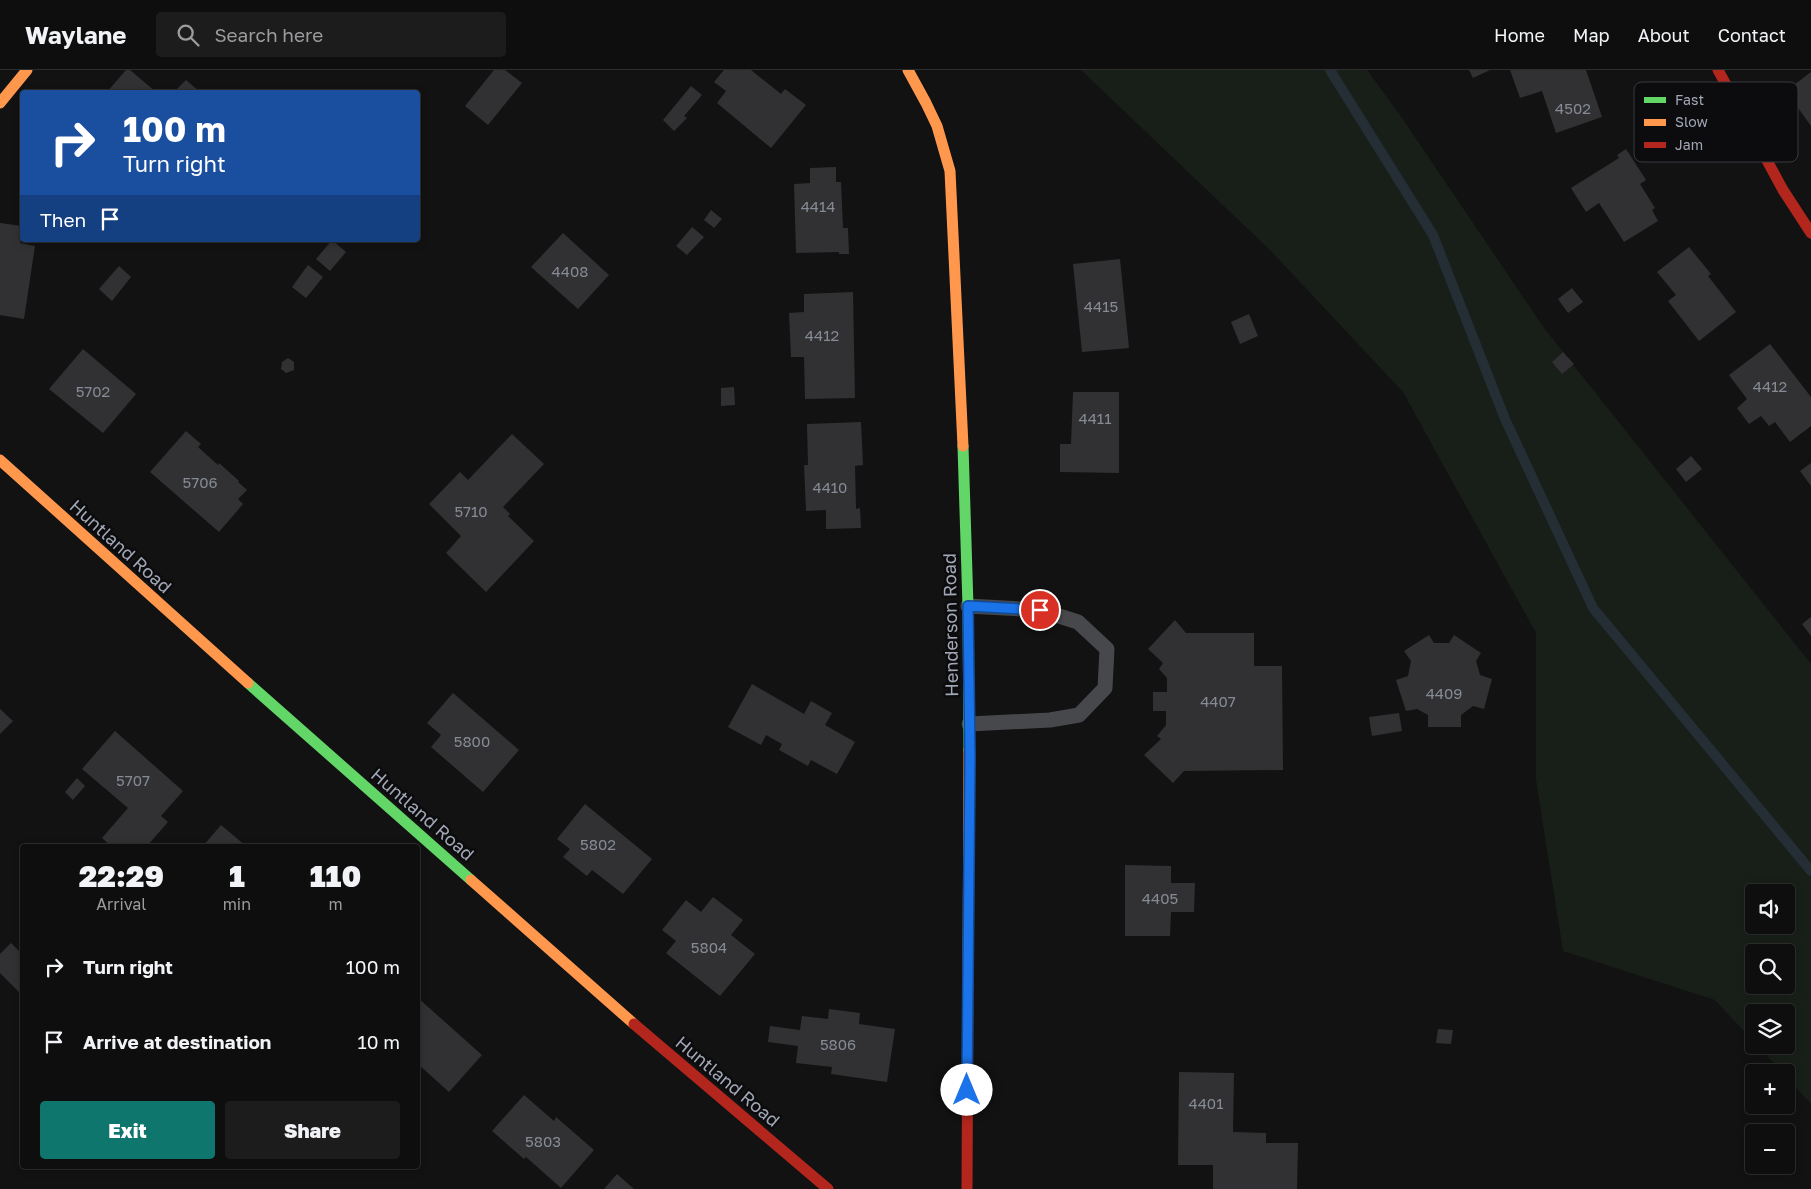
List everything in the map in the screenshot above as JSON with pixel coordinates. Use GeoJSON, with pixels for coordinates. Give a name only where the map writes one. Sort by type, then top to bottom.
{"type":"FeatureCollection","features":[{"type":"Feature","properties":{"kind":"street"},"geometry":{"type":"LineString","coordinates":[[0,103],[28,70]]}},
{"type":"Feature","properties":{"kind":"street","name":"Henderson Road"},"geometry":{"type":"LineString","coordinates":[[908,70],[925,97],[938,129],[949,166],[965,485],[968,606],[967,1189]]}},
{"type":"Feature","properties":{"kind":"street"},"geometry":{"type":"LineString","coordinates":[[1718,70],[1724,82]]}},
{"type":"Feature","properties":{"kind":"street"},"geometry":{"type":"LineString","coordinates":[[1768,162],[1783,190],[1811,233]]}},
{"type":"Feature","properties":{"kind":"street","name":"Huntland Road"},"geometry":{"type":"LineString","coordinates":[[0,460],[229,666],[624,1015],[828,1189]]}},
{"type":"Feature","properties":{"kind":"lane"},"geometry":{"type":"LineString","coordinates":[[968,606],[1040,610],[1078,622],[1107,649],[1105,688],[1079,715],[1050,720],[969,724]]}},
{"type":"Feature","properties":{"kind":"shaded area"},"geometry":{"type":"Polygon","coordinates":[[[1081,70],[1367,70],[1400,115],[1544,328],[1811,664],[1811,1104],[1795,1087],[1795,1064],[1775,1064],[1765,1054],[1795,1054],[1795,1004],[1745,1004],[1745,1032],[1715,1000],[1563,951],[1536,780],[1536,633],[1403,392],[1270,250],[1081,70]]]}},
{"type":"Feature","properties":{"kind":"building"},"geometry":{"type":"Polygon","coordinates":[[[126,70],[130,70],[154,90],[109,90],[126,70]]]}},
{"type":"Feature","properties":{"kind":"building"},"geometry":{"type":"Polygon","coordinates":[[[494,70],[505,70],[522,83],[488,125],[465,106],[494,70]]]}},
{"type":"Feature","properties":{"kind":"building"},"geometry":{"type":"Polygon","coordinates":[[[724,70],[751,70],[781,94],[785,89],[806,105],[771,148],[717,103],[726,91],[714,82],[724,70]]]}},
{"type":"Feature","properties":{"kind":"building"},"geometry":{"type":"Polygon","coordinates":[[[1469,70],[1490,70],[1473,78],[1469,70]]]}},
{"type":"Feature","properties":{"kind":"building"},"geometry":{"type":"Polygon","coordinates":[[[1510,70],[1586,70],[1602,117],[1556,133],[1542,91],[1520,98],[1510,70]]]}},
{"type":"Feature","properties":{"kind":"building"},"geometry":{"type":"Polygon","coordinates":[[[1811,72],[1811,126],[1798,108],[1798,82],[1811,72]]]}},
{"type":"Feature","properties":{"kind":"building"},"geometry":{"type":"Polygon","coordinates":[[[186,80],[198,90],[176,90],[186,80]]]}},
{"type":"Feature","properties":{"kind":"building"},"geometry":{"type":"Polygon","coordinates":[[[691,86],[702,95],[684,116],[687,118],[674,131],[663,120],[691,86]]]}},
{"type":"Feature","properties":{"kind":"building"},"geometry":{"type":"Polygon","coordinates":[[[1626,149],[1646,180],[1640,184],[1655,208],[1652,210],[1658,221],[1624,242],[1599,203],[1586,212],[1571,188],[1619,158],[1617,155],[1626,149]]]}},
{"type":"Feature","properties":{"kind":"building"},"geometry":{"type":"Polygon","coordinates":[[[836,167],[836,182],[841,182],[843,228],[848,228],[849,254],[839,254],[839,252],[796,253],[794,184],[810,183],[810,168],[836,167]]]}},
{"type":"Feature","properties":{"kind":"building"},"geometry":{"type":"Polygon","coordinates":[[[711,210],[722,219],[714,228],[704,220],[711,210]]]}},
{"type":"Feature","properties":{"kind":"building"},"geometry":{"type":"Polygon","coordinates":[[[0,223],[20,226],[20,243],[35,246],[24,319],[0,315],[0,223]]]}},
{"type":"Feature","properties":{"kind":"building"},"geometry":{"type":"Polygon","coordinates":[[[692,227],[704,237],[687,255],[676,246],[692,227]]]}},
{"type":"Feature","properties":{"kind":"building"},"geometry":{"type":"Polygon","coordinates":[[[563,233],[609,275],[578,309],[531,267],[563,233]]]}},
{"type":"Feature","properties":{"kind":"building"},"geometry":{"type":"Polygon","coordinates":[[[330,242],[334,242],[346,252],[330,271],[316,259],[330,242]]]}},
{"type":"Feature","properties":{"kind":"building"},"geometry":{"type":"Polygon","coordinates":[[[1689,247],[1711,274],[1708,276],[1736,312],[1699,341],[1668,301],[1676,295],[1657,272],[1689,247]]]}},
{"type":"Feature","properties":{"kind":"building"},"geometry":{"type":"Polygon","coordinates":[[[1120,259],[1129,348],[1082,352],[1073,264],[1120,259]]]}},
{"type":"Feature","properties":{"kind":"building"},"geometry":{"type":"Polygon","coordinates":[[[308,265],[323,277],[306,298],[292,287],[308,265]]]}},
{"type":"Feature","properties":{"kind":"building"},"geometry":{"type":"Polygon","coordinates":[[[119,266],[131,277],[112,301],[99,289],[119,266]]]}},
{"type":"Feature","properties":{"kind":"building"},"geometry":{"type":"Polygon","coordinates":[[[1572,288],[1583,302],[1568,313],[1558,299],[1572,288]]]}},
{"type":"Feature","properties":{"kind":"building"},"geometry":{"type":"Polygon","coordinates":[[[853,292],[855,398],[805,399],[804,357],[791,357],[789,313],[804,312],[804,294],[853,292]]]}},
{"type":"Feature","properties":{"kind":"building"},"geometry":{"type":"Polygon","coordinates":[[[1249,314],[1258,336],[1240,344],[1231,322],[1249,314]]]}},
{"type":"Feature","properties":{"kind":"building"},"geometry":{"type":"Polygon","coordinates":[[[1770,344],[1811,397],[1811,426],[1790,442],[1775,422],[1769,426],[1761,416],[1749,424],[1737,408],[1747,399],[1729,375],[1770,344]]]}},
{"type":"Feature","properties":{"kind":"building"},"geometry":{"type":"Polygon","coordinates":[[[83,349],[136,394],[103,433],[49,389],[83,349]]]}},
{"type":"Feature","properties":{"kind":"building"},"geometry":{"type":"Polygon","coordinates":[[[1563,352],[1574,364],[1562,374],[1552,362],[1563,352]]]}},
{"type":"Feature","properties":{"kind":"building"},"geometry":{"type":"Polygon","coordinates":[[[288,358],[294,362],[294,370],[286,373],[281,369],[282,362],[288,358]]]}},
{"type":"Feature","properties":{"kind":"building"},"geometry":{"type":"Polygon","coordinates":[[[734,387],[735,405],[721,406],[721,388],[734,387]]]}},
{"type":"Feature","properties":{"kind":"building"},"geometry":{"type":"Polygon","coordinates":[[[1073,392],[1119,392],[1119,473],[1060,472],[1060,444],[1071,444],[1073,392]]]}},
{"type":"Feature","properties":{"kind":"building"},"geometry":{"type":"Polygon","coordinates":[[[861,422],[863,465],[855,466],[856,509],[860,508],[861,528],[826,529],[826,510],[806,511],[804,465],[808,465],[807,424],[861,422]]]}},
{"type":"Feature","properties":{"kind":"building"},"geometry":{"type":"Polygon","coordinates":[[[186,431],[201,444],[198,447],[218,465],[219,463],[247,490],[238,499],[243,504],[219,532],[150,472],[186,431]]]}},
{"type":"Feature","properties":{"kind":"building"},"geometry":{"type":"Polygon","coordinates":[[[512,434],[544,464],[503,507],[510,514],[508,516],[534,541],[486,592],[446,553],[461,536],[429,504],[460,472],[468,480],[512,434]]]}},
{"type":"Feature","properties":{"kind":"building"},"geometry":{"type":"Polygon","coordinates":[[[1691,456],[1702,469],[1686,482],[1676,469],[1691,456]]]}},
{"type":"Feature","properties":{"kind":"building"},"geometry":{"type":"Polygon","coordinates":[[[1811,463],[1811,486],[1800,471],[1811,463]]]}},
{"type":"Feature","properties":{"kind":"building"},"geometry":{"type":"Polygon","coordinates":[[[1811,617],[1811,636],[1802,624],[1811,617]]]}},
{"type":"Feature","properties":{"kind":"building"},"geometry":{"type":"Polygon","coordinates":[[[1175,620],[1186,633],[1254,633],[1254,666],[1282,666],[1283,770],[1184,771],[1173,783],[1144,755],[1161,739],[1157,736],[1166,725],[1166,711],[1153,711],[1153,692],[1167,692],[1167,678],[1159,669],[1163,663],[1148,649],[1175,620]]]}},
{"type":"Feature","properties":{"kind":"building"},"geometry":{"type":"Polygon","coordinates":[[[1429,635],[1434,643],[1449,643],[1454,635],[1481,653],[1476,661],[1480,675],[1492,679],[1484,709],[1473,706],[1461,715],[1461,727],[1428,727],[1428,715],[1417,709],[1406,711],[1396,680],[1408,676],[1411,661],[1404,651],[1429,635]]]}},
{"type":"Feature","properties":{"kind":"building"},"geometry":{"type":"Polygon","coordinates":[[[752,684],[804,714],[811,701],[832,713],[825,725],[855,742],[837,774],[811,760],[808,766],[779,750],[782,744],[766,735],[761,745],[728,727],[752,684]]]}},
{"type":"Feature","properties":{"kind":"building"},"geometry":{"type":"Polygon","coordinates":[[[453,693],[519,750],[483,792],[431,747],[441,735],[427,723],[453,693]]]}},
{"type":"Feature","properties":{"kind":"building"},"geometry":{"type":"Polygon","coordinates":[[[0,709],[13,721],[0,734],[0,709]]]}},
{"type":"Feature","properties":{"kind":"building"},"geometry":{"type":"Polygon","coordinates":[[[1399,713],[1402,731],[1372,736],[1369,717],[1399,713]]]}},
{"type":"Feature","properties":{"kind":"building"},"geometry":{"type":"Polygon","coordinates":[[[115,731],[183,791],[161,816],[168,822],[149,844],[109,844],[102,838],[128,808],[82,769],[115,731]]]}},
{"type":"Feature","properties":{"kind":"building"},"geometry":{"type":"Polygon","coordinates":[[[77,778],[85,786],[73,800],[65,792],[77,778]]]}},
{"type":"Feature","properties":{"kind":"building"},"geometry":{"type":"Polygon","coordinates":[[[585,804],[652,859],[623,894],[592,870],[587,876],[563,857],[570,849],[557,839],[585,804]]]}},
{"type":"Feature","properties":{"kind":"building"},"geometry":{"type":"Polygon","coordinates":[[[221,825],[244,844],[205,844],[221,825]]]}},
{"type":"Feature","properties":{"kind":"building"},"geometry":{"type":"Polygon","coordinates":[[[1125,865],[1171,866],[1171,883],[1195,883],[1194,912],[1171,912],[1170,936],[1125,936],[1125,865]]]}},
{"type":"Feature","properties":{"kind":"building"},"geometry":{"type":"Polygon","coordinates":[[[713,897],[743,920],[731,935],[755,954],[720,996],[666,953],[676,941],[662,930],[686,900],[701,912],[713,897]]]}},
{"type":"Feature","properties":{"kind":"building"},"geometry":{"type":"Polygon","coordinates":[[[11,943],[20,952],[19,992],[0,973],[0,954],[11,943]]]}},
{"type":"Feature","properties":{"kind":"building"},"geometry":{"type":"Polygon","coordinates":[[[420,1000],[482,1055],[449,1092],[420,1066],[420,1000]]]}},
{"type":"Feature","properties":{"kind":"building"},"geometry":{"type":"Polygon","coordinates":[[[829,1009],[860,1013],[859,1024],[895,1029],[887,1082],[831,1074],[832,1067],[796,1063],[798,1046],[768,1042],[770,1026],[800,1030],[802,1016],[828,1019],[829,1009]]]}},
{"type":"Feature","properties":{"kind":"building"},"geometry":{"type":"Polygon","coordinates":[[[1438,1029],[1453,1030],[1451,1044],[1436,1043],[1438,1029]]]}},
{"type":"Feature","properties":{"kind":"building"},"geometry":{"type":"Polygon","coordinates":[[[1179,1072],[1234,1073],[1233,1132],[1266,1133],[1266,1143],[1298,1143],[1297,1189],[1213,1189],[1213,1165],[1178,1165],[1179,1072]]]}},
{"type":"Feature","properties":{"kind":"building"},"geometry":{"type":"Polygon","coordinates":[[[524,1095],[554,1121],[556,1117],[594,1150],[561,1188],[526,1157],[524,1159],[492,1131],[524,1095]]]}},
{"type":"Feature","properties":{"kind":"building"},"geometry":{"type":"Polygon","coordinates":[[[617,1174],[634,1189],[604,1189],[617,1174]]]}},
{"type":"Feature","properties":{"kind":"waterway"},"geometry":{"type":"LineString","coordinates":[[1330,70],[1433,235],[1505,419],[1593,608],[1811,871]]}},
{"type":"Feature","properties":{"kind":"traffic: fast"},"geometry":{"type":"LineString","coordinates":[[963,446],[968,606],[969,750]]}},
{"type":"Feature","properties":{"kind":"traffic: fast"},"geometry":{"type":"LineString","coordinates":[[248,683],[471,880]]}},
{"type":"Feature","properties":{"kind":"traffic: slow"},"geometry":{"type":"LineString","coordinates":[[0,103],[27,70]]}},
{"type":"Feature","properties":{"kind":"traffic: slow"},"geometry":{"type":"LineString","coordinates":[[908,70],[937,126],[950,171],[963,446]]}},
{"type":"Feature","properties":{"kind":"traffic: slow"},"geometry":{"type":"LineString","coordinates":[[0,460],[248,683]]}},
{"type":"Feature","properties":{"kind":"traffic: slow"},"geometry":{"type":"LineString","coordinates":[[968,988],[969,750]]}},
{"type":"Feature","properties":{"kind":"traffic: slow"},"geometry":{"type":"LineString","coordinates":[[471,880],[634,1024]]}},
{"type":"Feature","properties":{"kind":"traffic: jam"},"geometry":{"type":"LineString","coordinates":[[1718,70],[1724,82]]}},
{"type":"Feature","properties":{"kind":"traffic: jam"},"geometry":{"type":"LineString","coordinates":[[1768,162],[1783,190],[1811,233]]}},
{"type":"Feature","properties":{"kind":"traffic: jam"},"geometry":{"type":"LineString","coordinates":[[967,1189],[968,988]]}},
{"type":"Feature","properties":{"kind":"traffic: jam"},"geometry":{"type":"LineString","coordinates":[[634,1024],[828,1189]]}},
{"type":"Feature","properties":{"kind":"route"},"geometry":{"type":"LineString","coordinates":[[967,1090],[970,756],[968,606],[1040,610]]}}]}
